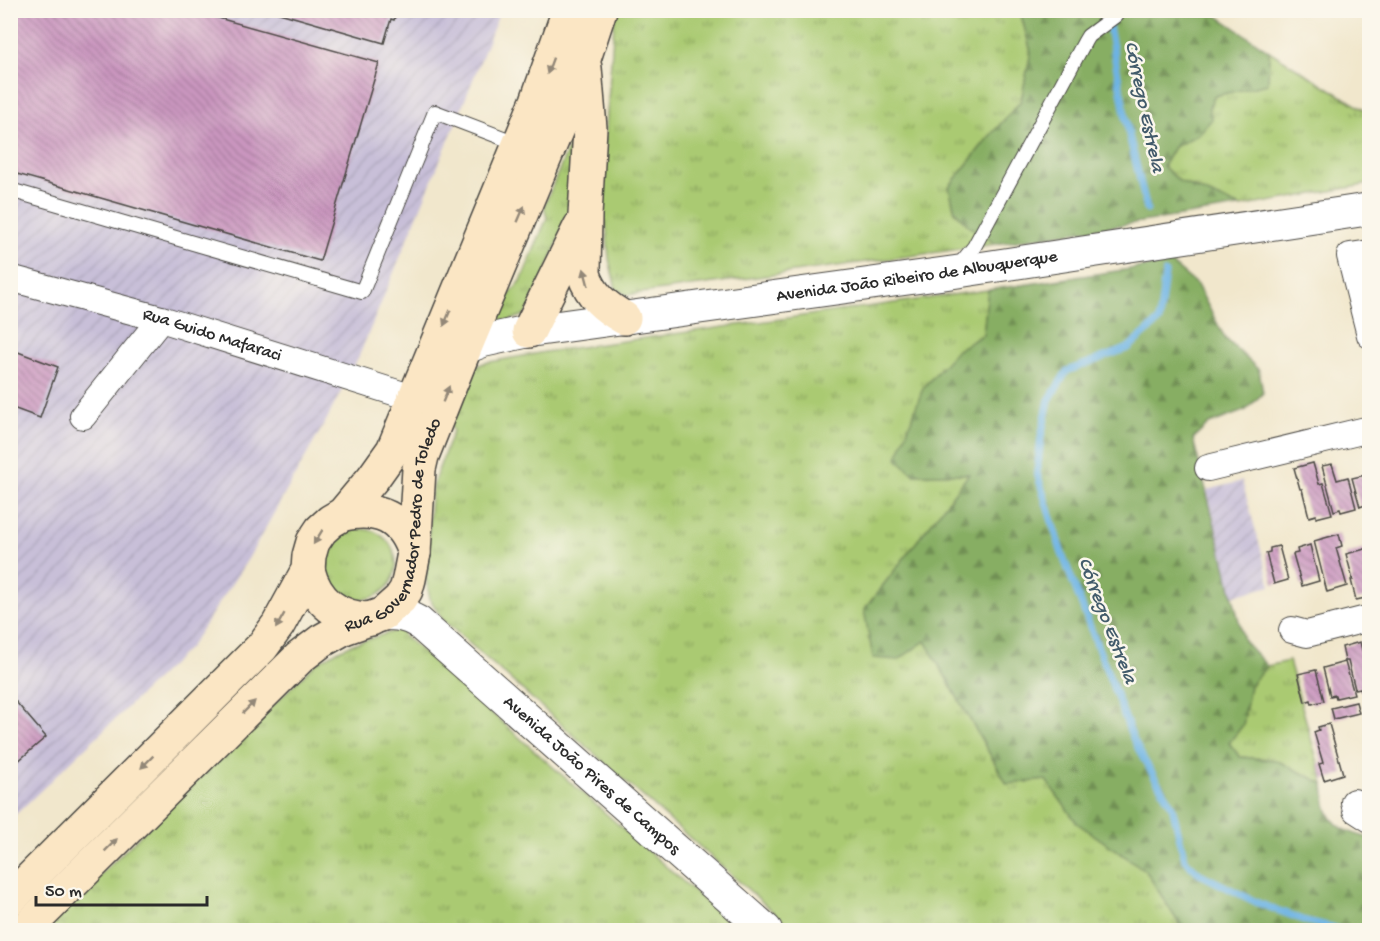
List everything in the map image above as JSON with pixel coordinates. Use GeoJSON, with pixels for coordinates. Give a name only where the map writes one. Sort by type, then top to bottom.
{"type":"FeatureCollection","features":[{"type":"Feature","properties":{"kind":"main road","name":"Rua Governador Pedro de Toledo"},"geometry":{"type":"LineString","coordinates":[[10,899],[262,647],[278,625],[309,570],[309,556],[313,542],[321,530],[344,514],[393,450],[537,101],[569,10]]}},
{"type":"Feature","properties":{"kind":"main road","name":"Rua Governador Pedro de Toledo"},"geometry":{"type":"LineString","coordinates":[[25,930],[300,657],[321,641],[344,628],[377,616],[400,599],[406,590],[412,566],[422,456],[564,112],[600,10]]}},
{"type":"Feature","properties":{"kind":"main road"},"geometry":{"type":"LineString","coordinates":[[584,59],[591,128],[585,215],[584,274],[586,282],[600,302],[624,318]]}},
{"type":"Feature","properties":{"kind":"main road"},"geometry":{"type":"LineString","coordinates":[[530,331],[585,215]]}},
{"type":"Feature","properties":{"kind":"main road"},"geometry":{"type":"LineString","coordinates":[[344,514],[365,511],[393,520],[407,535],[412,566]]}},
{"type":"Feature","properties":{"kind":"main road"},"geometry":{"type":"LineString","coordinates":[[309,570],[316,590],[330,607],[346,616],[360,619],[377,616]]}},
{"type":"Feature","properties":{"kind":"street","name":"Avenida João Ribeiro de Albuquerque"},"geometry":{"type":"LineString","coordinates":[[465,348],[483,341],[530,331],[955,272],[1370,209]]}},
{"type":"Feature","properties":{"kind":"street"},"geometry":{"type":"LineString","coordinates":[[1360,255],[1370,335]]}},
{"type":"Feature","properties":{"kind":"street","name":"Rua Guido Mafaraci"},"geometry":{"type":"LineString","coordinates":[[10,278],[161,319],[413,399]]}},
{"type":"Feature","properties":{"kind":"street"},"geometry":{"type":"LineString","coordinates":[[82,416],[161,319]]}},
{"type":"Feature","properties":{"kind":"street"},"geometry":{"type":"LineString","coordinates":[[1208,468],[1370,429]]}},
{"type":"Feature","properties":{"kind":"street"},"geometry":{"type":"LineString","coordinates":[[412,566],[414,609],[418,622]]}},
{"type":"Feature","properties":{"kind":"street","name":"Avenida João Pires de Campos"},"geometry":{"type":"LineString","coordinates":[[377,616],[397,614],[408,616],[418,622],[766,930]]}},
{"type":"Feature","properties":{"kind":"street"},"geometry":{"type":"LineString","coordinates":[[1292,630],[1307,634],[1370,618]]}},
{"type":"Feature","properties":{"kind":"lane"},"geometry":{"type":"LineString","coordinates":[[955,272],[974,247],[1088,36],[1117,13]]}},
{"type":"Feature","properties":{"kind":"lane"},"geometry":{"type":"LineString","coordinates":[[10,190],[362,292],[435,112],[519,144]]}},
{"type":"Feature","properties":{"kind":"shaded area"},"geometry":{"type":"Polygon","coordinates":[[[11,11],[500,11],[359,356],[327,419],[248,559],[190,647],[11,819],[11,11]]]}},
{"type":"Feature","properties":{"kind":"shaded area"},"geometry":{"type":"Polygon","coordinates":[[[1242,481],[1271,586],[1233,596],[1207,490],[1242,481]]]}},
{"type":"Feature","properties":{"kind":"green space"},"geometry":{"type":"Polygon","coordinates":[[[615,11],[1020,11],[1031,52],[1021,101],[949,187],[955,212],[969,226],[996,244],[627,295],[616,289],[609,259],[606,223],[597,241],[615,11]]]}},
{"type":"Feature","properties":{"kind":"green space"},"geometry":{"type":"Polygon","coordinates":[[[1020,11],[1210,11],[1269,51],[1268,84],[1214,96],[1209,108],[1212,119],[1199,134],[1174,147],[1163,166],[1179,181],[1240,207],[996,244],[969,226],[955,211],[949,187],[1021,101],[1031,52],[1020,11]]]}},
{"type":"Feature","properties":{"kind":"green space"},"geometry":{"type":"Polygon","coordinates":[[[1269,51],[1369,113],[1369,184],[1240,207],[1179,181],[1163,166],[1174,147],[1199,134],[1214,96],[1268,84],[1269,51]]]}},
{"type":"Feature","properties":{"kind":"green space"},"geometry":{"type":"Polygon","coordinates":[[[578,125],[571,208],[533,305],[524,315],[493,327],[503,302],[521,281],[547,218],[544,206],[578,125]]]}},
{"type":"Feature","properties":{"kind":"green space"},"geometry":{"type":"Polygon","coordinates":[[[1171,263],[1197,285],[1225,338],[1259,370],[1263,393],[1246,410],[1209,424],[1193,439],[1244,641],[1267,666],[1250,685],[1243,725],[1229,743],[1240,757],[1276,760],[1324,784],[1327,808],[1334,821],[1344,829],[1369,838],[1369,930],[1183,930],[1146,871],[1077,823],[1046,780],[1007,784],[925,641],[898,660],[873,658],[864,610],[969,474],[914,474],[897,459],[923,388],[957,350],[983,335],[988,290],[1171,263]]]}},
{"type":"Feature","properties":{"kind":"green space"},"geometry":{"type":"Polygon","coordinates":[[[988,290],[983,335],[957,350],[915,474],[970,473],[864,610],[898,660],[925,641],[1007,784],[1046,780],[1077,823],[1146,871],[1183,930],[794,930],[442,619],[430,599],[426,579],[431,495],[453,431],[447,419],[471,368],[484,363],[545,352],[988,290]]]}},
{"type":"Feature","properties":{"kind":"green space"},"geometry":{"type":"Polygon","coordinates":[[[361,529],[374,532],[386,539],[393,551],[396,564],[393,577],[386,589],[374,596],[361,599],[348,596],[336,589],[329,577],[326,564],[329,551],[336,539],[348,532],[361,529]]]}},
{"type":"Feature","properties":{"kind":"green space"},"geometry":{"type":"Polygon","coordinates":[[[398,630],[405,630],[402,634],[738,930],[44,930],[316,663],[353,644],[398,630]]]}},
{"type":"Feature","properties":{"kind":"green space"},"geometry":{"type":"Polygon","coordinates":[[[1289,661],[1324,784],[1276,760],[1240,757],[1229,743],[1243,725],[1250,685],[1267,666],[1289,661]]]}},
{"type":"Feature","properties":{"kind":"building"},"geometry":{"type":"Polygon","coordinates":[[[10,10],[190,10],[379,63],[320,261],[10,172],[10,10]]]}},
{"type":"Feature","properties":{"kind":"building"},"geometry":{"type":"Polygon","coordinates":[[[269,10],[397,10],[394,20],[391,19],[384,43],[269,10]]]}},
{"type":"Feature","properties":{"kind":"building"},"geometry":{"type":"Polygon","coordinates":[[[10,349],[58,367],[40,418],[10,407],[10,349]]]}},
{"type":"Feature","properties":{"kind":"building"},"geometry":{"type":"Polygon","coordinates":[[[1313,463],[1319,484],[1323,483],[1332,514],[1316,518],[1316,515],[1309,517],[1294,468],[1313,463]]]}},
{"type":"Feature","properties":{"kind":"building"},"geometry":{"type":"Polygon","coordinates":[[[1332,464],[1337,480],[1348,477],[1356,508],[1341,512],[1340,509],[1334,511],[1322,466],[1332,464]]]}},
{"type":"Feature","properties":{"kind":"building"},"geometry":{"type":"Polygon","coordinates":[[[1370,474],[1370,508],[1366,509],[1365,505],[1360,507],[1352,478],[1370,474]]]}},
{"type":"Feature","properties":{"kind":"building"},"geometry":{"type":"Polygon","coordinates":[[[1339,534],[1342,546],[1336,548],[1347,586],[1327,592],[1314,541],[1339,534]]]}},
{"type":"Feature","properties":{"kind":"building"},"geometry":{"type":"Polygon","coordinates":[[[1310,545],[1319,581],[1302,586],[1293,554],[1298,553],[1297,549],[1310,545]]]}},
{"type":"Feature","properties":{"kind":"building"},"geometry":{"type":"Polygon","coordinates":[[[1279,546],[1288,580],[1274,584],[1266,553],[1270,552],[1270,548],[1279,546]]]}},
{"type":"Feature","properties":{"kind":"building"},"geometry":{"type":"Polygon","coordinates":[[[1369,548],[1370,597],[1356,600],[1346,554],[1369,548]]]}},
{"type":"Feature","properties":{"kind":"building"},"geometry":{"type":"Polygon","coordinates":[[[1360,642],[1364,657],[1366,656],[1370,676],[1370,689],[1361,691],[1360,688],[1355,689],[1342,647],[1360,642]]]}},
{"type":"Feature","properties":{"kind":"building"},"geometry":{"type":"Polygon","coordinates":[[[1345,662],[1354,694],[1336,698],[1335,695],[1330,696],[1323,668],[1345,662]]]}},
{"type":"Feature","properties":{"kind":"building"},"geometry":{"type":"Polygon","coordinates":[[[1316,670],[1324,701],[1312,704],[1311,700],[1305,702],[1298,674],[1316,670]]]}},
{"type":"Feature","properties":{"kind":"building"},"geometry":{"type":"Polygon","coordinates":[[[10,695],[46,737],[10,768],[10,695]]]}},
{"type":"Feature","properties":{"kind":"building"},"geometry":{"type":"Polygon","coordinates":[[[1356,702],[1359,713],[1334,719],[1331,708],[1356,702]]]}},
{"type":"Feature","properties":{"kind":"building"},"geometry":{"type":"Polygon","coordinates":[[[1329,724],[1343,774],[1324,780],[1319,764],[1323,763],[1314,732],[1319,730],[1318,727],[1329,724]]]}},
{"type":"Feature","properties":{"kind":"waterway","name":"Córrego Estrela"},"geometry":{"type":"LineString","coordinates":[[1106,10],[1129,135],[1147,209]]}},
{"type":"Feature","properties":{"kind":"waterway","name":"Córrego Estrela"},"geometry":{"type":"LineString","coordinates":[[1165,273],[1159,321],[1128,348],[1067,371],[1049,400],[1041,437],[1037,473],[1061,551],[1132,736],[1172,806],[1185,860],[1200,874],[1258,903],[1306,921],[1340,930]]}}]}
